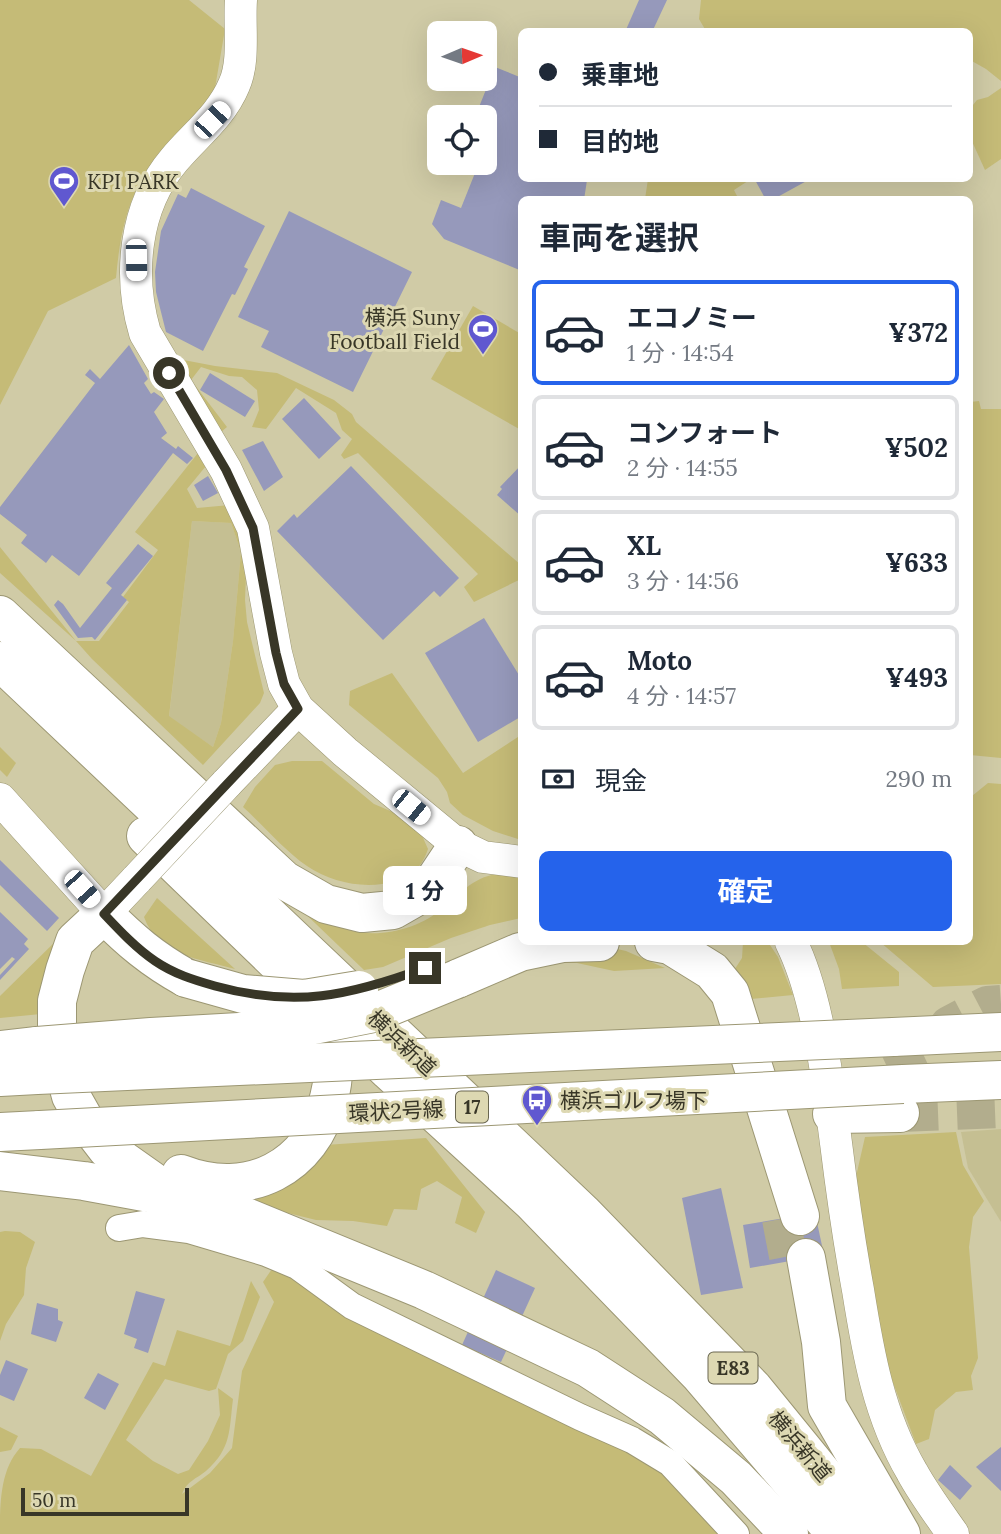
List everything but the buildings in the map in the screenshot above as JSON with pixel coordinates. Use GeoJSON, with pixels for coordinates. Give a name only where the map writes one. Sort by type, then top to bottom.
{"type":"FeatureCollection","features":[{"type":"Feature","properties":{"kind":"main road"},"geometry":{"type":"LineString","coordinates":[[0,615],[284,880],[326,904],[362,913],[393,910],[428,890],[458,845]]}},
{"type":"Feature","properties":{"kind":"main road","name":"横浜新道"},"geometry":{"type":"LineString","coordinates":[[0,661],[583,1213],[753,1388],[872,1534]]}},
{"type":"Feature","properties":{"kind":"main road","name":"横浜新道"},"geometry":{"type":"LineString","coordinates":[[0,697],[389,1071],[531,1202],[625,1296],[699,1374],[836,1534]]}},
{"type":"Feature","properties":{"kind":"main road"},"geometry":{"type":"LineString","coordinates":[[104,914],[81,974],[73,1007],[72,1052],[84,1094],[127,1146],[152,1163],[189,1177],[227,1183],[259,1179],[281,1169],[303,1150],[316,1134],[334,1081],[330,1041],[285,970]]}},
{"type":"Feature","properties":{"kind":"main road"},"geometry":{"type":"LineString","coordinates":[[104,914],[132,943],[157,962],[186,978],[243,994],[304,999],[354,991],[553,945]]}},
{"type":"Feature","properties":{"kind":"main road"},"geometry":{"type":"LineString","coordinates":[[104,914],[75,941],[57,1001],[57,1045],[71,1096],[84,1119],[107,1149],[175,1197]]}},
{"type":"Feature","properties":{"kind":"main road"},"geometry":{"type":"LineString","coordinates":[[18,1062],[151,1037],[293,1029],[374,1013],[509,936],[518,935]]}},
{"type":"Feature","properties":{"kind":"main road"},"geometry":{"type":"LineString","coordinates":[[666,945],[712,971],[730,993],[763,1099],[790,1217]]}},
{"type":"Feature","properties":{"kind":"main road","name":"環状2号線"},"geometry":{"type":"LineString","coordinates":[[0,1132],[897,1077],[1001,1032]]}},
{"type":"Feature","properties":{"kind":"main road","name":"環状2号線"},"geometry":{"type":"LineString","coordinates":[[18,1062],[1001,1080]]}},
{"type":"Feature","properties":{"kind":"main road"},"geometry":{"type":"LineString","coordinates":[[826,1074],[897,1077]]}},
{"type":"Feature","properties":{"kind":"main road"},"geometry":{"type":"LineString","coordinates":[[832,1114],[897,1077]]}},
{"type":"Feature","properties":{"kind":"main road"},"geometry":{"type":"LineString","coordinates":[[0,1171],[84,1181],[175,1197],[229,1210],[424,1290],[588,1368],[662,1416],[736,1478],[789,1534]]}},
{"type":"Feature","properties":{"kind":"main road"},"geometry":{"type":"LineString","coordinates":[[797,1259],[797,1310],[827,1406],[901,1534]]}},
{"type":"Feature","properties":{"kind":"street"},"geometry":{"type":"LineString","coordinates":[[241,0],[236,83],[223,108],[173,162],[147,204],[136,260],[139,312],[145,333],[226,470],[253,528],[276,653],[284,684],[298,709],[345,752],[458,845],[483,857],[518,861]]}},
{"type":"Feature","properties":{"kind":"street"},"geometry":{"type":"LineString","coordinates":[[0,799],[104,914],[298,709]]}},
{"type":"Feature","properties":{"kind":"street"},"geometry":{"type":"LineString","coordinates":[[792,945],[809,989],[826,1074],[845,1211],[873,1376],[889,1424],[911,1472],[953,1534]]}},
{"type":"Feature","properties":{"kind":"street"},"geometry":{"type":"LineString","coordinates":[[119,1228],[143,1224],[189,1230],[266,1253],[297,1266],[352,1306],[632,1440],[670,1462],[736,1534]]}},
{"type":"Feature","properties":{"kind":"shaded area","name":"KPI PARK"},"geometry":{"type":"Polygon","coordinates":[[[0,0],[189,0],[225,29],[215,88],[205,108],[140,182],[134,194],[123,229],[116,278],[48,311],[0,405],[0,0]]]}},
{"type":"Feature","properties":{"kind":"shaded area"},"geometry":{"type":"Polygon","coordinates":[[[701,0],[1001,0],[1001,81],[973,62],[973,28],[704,28],[699,19],[701,0]]]}},
{"type":"Feature","properties":{"kind":"shaded area"},"geometry":{"type":"Polygon","coordinates":[[[1001,88],[1001,159],[985,170],[973,144],[973,105],[977,100],[988,97],[1001,88]]]}},
{"type":"Feature","properties":{"kind":"shaded area"},"geometry":{"type":"Polygon","coordinates":[[[647,182],[746,182],[734,190],[737,196],[645,196],[647,182]]]}},
{"type":"Feature","properties":{"kind":"shaded area","name":"横浜 Suny Football Field"},"geometry":{"type":"Polygon","coordinates":[[[473,306],[518,332],[518,428],[431,379],[473,306]]]}},
{"type":"Feature","properties":{"kind":"shaded area"},"geometry":{"type":"Polygon","coordinates":[[[173,358],[277,373],[334,400],[518,562],[518,580],[474,602],[464,587],[478,574],[358,453],[344,459],[341,455],[352,439],[342,430],[336,413],[296,388],[266,429],[252,427],[259,410],[257,390],[242,377],[229,376],[201,367],[191,380],[227,427],[221,432],[173,358]]]}},
{"type":"Feature","properties":{"kind":"shaded area"},"geometry":{"type":"Polygon","coordinates":[[[979,401],[981,409],[1001,409],[1001,758],[973,755],[973,402],[979,401]]]}},
{"type":"Feature","properties":{"kind":"shaded area"},"geometry":{"type":"Polygon","coordinates":[[[198,453],[206,466],[187,489],[197,508],[230,505],[247,552],[245,600],[247,622],[264,693],[260,703],[203,765],[76,641],[99,641],[129,602],[123,597],[158,550],[135,532],[198,453]],[[192,521],[169,716],[213,747],[221,723],[233,641],[241,552],[231,523],[192,521]]]}},
{"type":"Feature","properties":{"kind":"shaded area"},"geometry":{"type":"Polygon","coordinates":[[[192,521],[231,523],[241,552],[233,641],[221,723],[213,747],[169,717],[192,521]]]}},
{"type":"Feature","properties":{"kind":"shaded area"},"geometry":{"type":"Polygon","coordinates":[[[0,547],[76,641],[0,573],[0,547]]]}},
{"type":"Feature","properties":{"kind":"shaded area"},"geometry":{"type":"Polygon","coordinates":[[[392,673],[463,773],[518,737],[518,839],[493,831],[463,815],[450,803],[438,778],[349,705],[350,691],[392,673]]]}},
{"type":"Feature","properties":{"kind":"shaded area"},"geometry":{"type":"Polygon","coordinates":[[[0,747],[16,763],[7,777],[0,770],[0,747]]]}},
{"type":"Feature","properties":{"kind":"shaded area"},"geometry":{"type":"Polygon","coordinates":[[[292,761],[322,761],[374,804],[416,822],[428,849],[420,865],[412,873],[395,881],[361,885],[327,877],[299,860],[243,807],[255,787],[275,765],[292,761]]]}},
{"type":"Feature","properties":{"kind":"shaded area"},"geometry":{"type":"Polygon","coordinates":[[[988,783],[1001,784],[1001,984],[933,987],[884,945],[973,945],[973,795],[988,783]]]}},
{"type":"Feature","properties":{"kind":"shaded area"},"geometry":{"type":"Polygon","coordinates":[[[502,873],[518,878],[518,919],[451,938],[383,967],[364,970],[293,902],[346,929],[384,933],[422,922],[476,881],[502,873]]]}},
{"type":"Feature","properties":{"kind":"shaded area"},"geometry":{"type":"Polygon","coordinates":[[[157,898],[235,969],[182,954],[159,940],[144,917],[157,898]]]}},
{"type":"Feature","properties":{"kind":"shaded area"},"geometry":{"type":"Polygon","coordinates":[[[63,934],[41,1014],[0,1018],[0,996],[63,934]]]}},
{"type":"Feature","properties":{"kind":"shaded area"},"geometry":{"type":"Polygon","coordinates":[[[600,945],[626,951],[665,968],[614,971],[577,963],[536,963],[600,945]]]}},
{"type":"Feature","properties":{"kind":"shaded area"},"geometry":{"type":"Polygon","coordinates":[[[743,945],[770,945],[778,957],[793,995],[751,999],[731,975],[742,958],[743,945]]]}},
{"type":"Feature","properties":{"kind":"shaded area"},"geometry":{"type":"Polygon","coordinates":[[[830,945],[866,945],[899,972],[899,986],[842,989],[839,969],[830,945]]]}},
{"type":"Feature","properties":{"kind":"shaded area"},"geometry":{"type":"Polygon","coordinates":[[[1001,1129],[1001,1222],[968,1168],[961,1132],[1001,1129]]]}},
{"type":"Feature","properties":{"kind":"shaded area"},"geometry":{"type":"Polygon","coordinates":[[[956,1132],[963,1165],[984,1201],[973,1217],[969,1247],[978,1358],[971,1376],[973,1390],[956,1392],[935,1410],[929,1439],[916,1444],[886,1364],[855,1181],[865,1137],[956,1132]]]}},
{"type":"Feature","properties":{"kind":"shaded area"},"geometry":{"type":"Polygon","coordinates":[[[426,1138],[485,1212],[476,1233],[455,1223],[462,1197],[437,1181],[421,1189],[417,1210],[394,1209],[387,1226],[353,1221],[316,1220],[232,1199],[311,1146],[426,1138]]]}},
{"type":"Feature","properties":{"kind":"shaded area"},"geometry":{"type":"Polygon","coordinates":[[[0,1232],[20,1232],[35,1242],[26,1268],[24,1295],[6,1324],[0,1341],[0,1232]]]}},
{"type":"Feature","properties":{"kind":"shaded area"},"geometry":{"type":"Polygon","coordinates":[[[274,1266],[301,1279],[325,1303],[366,1326],[644,1438],[732,1534],[0,1534],[5,1477],[8,1466],[20,1448],[41,1449],[91,1476],[153,1362],[165,1366],[177,1330],[230,1346],[251,1281],[260,1297],[243,1341],[228,1354],[216,1389],[209,1391],[165,1379],[126,1440],[153,1461],[178,1474],[189,1470],[208,1441],[220,1415],[218,1388],[233,1399],[228,1438],[214,1463],[189,1483],[182,1494],[210,1473],[232,1448],[242,1371],[274,1302],[263,1282],[274,1266]]]}},
{"type":"Feature","properties":{"kind":"shaded area"},"geometry":{"type":"Polygon","coordinates":[[[0,1427],[18,1436],[11,1450],[0,1452],[0,1427]]]}},
{"type":"Feature","properties":{"kind":"tunnel"},"geometry":{"type":"LineString","coordinates":[[890,1073],[926,1056],[949,1025],[987,1005],[1001,1004]]}},
{"type":"Feature","properties":{"kind":"tunnel"},"geometry":{"type":"LineString","coordinates":[[900,1113],[1001,1109]]}},
{"type":"Feature","properties":{"kind":"tunnel"},"geometry":{"type":"LineString","coordinates":[[781,1219],[789,1261]]}},
{"type":"Feature","properties":{"kind":"place","name":"KPI PARK"},"geometry":{"type":"Point","coordinates":[64,208]}},
{"type":"Feature","properties":{"kind":"place","name":"横浜 Suny Football Field"},"geometry":{"type":"Point","coordinates":[483,356]}},
{"type":"Feature","properties":{"kind":"place","name":"横浜ゴルフ場下"},"geometry":{"type":"Point","coordinates":[537,1127]}},
{"type":"Feature","properties":{"kind":"route"},"geometry":{"type":"LineString","coordinates":[[169,373],[226,470],[253,528],[276,653],[284,684],[298,709],[104,914],[132,943],[157,962],[186,978],[243,994],[304,999],[354,991],[425,968]]}}]}
